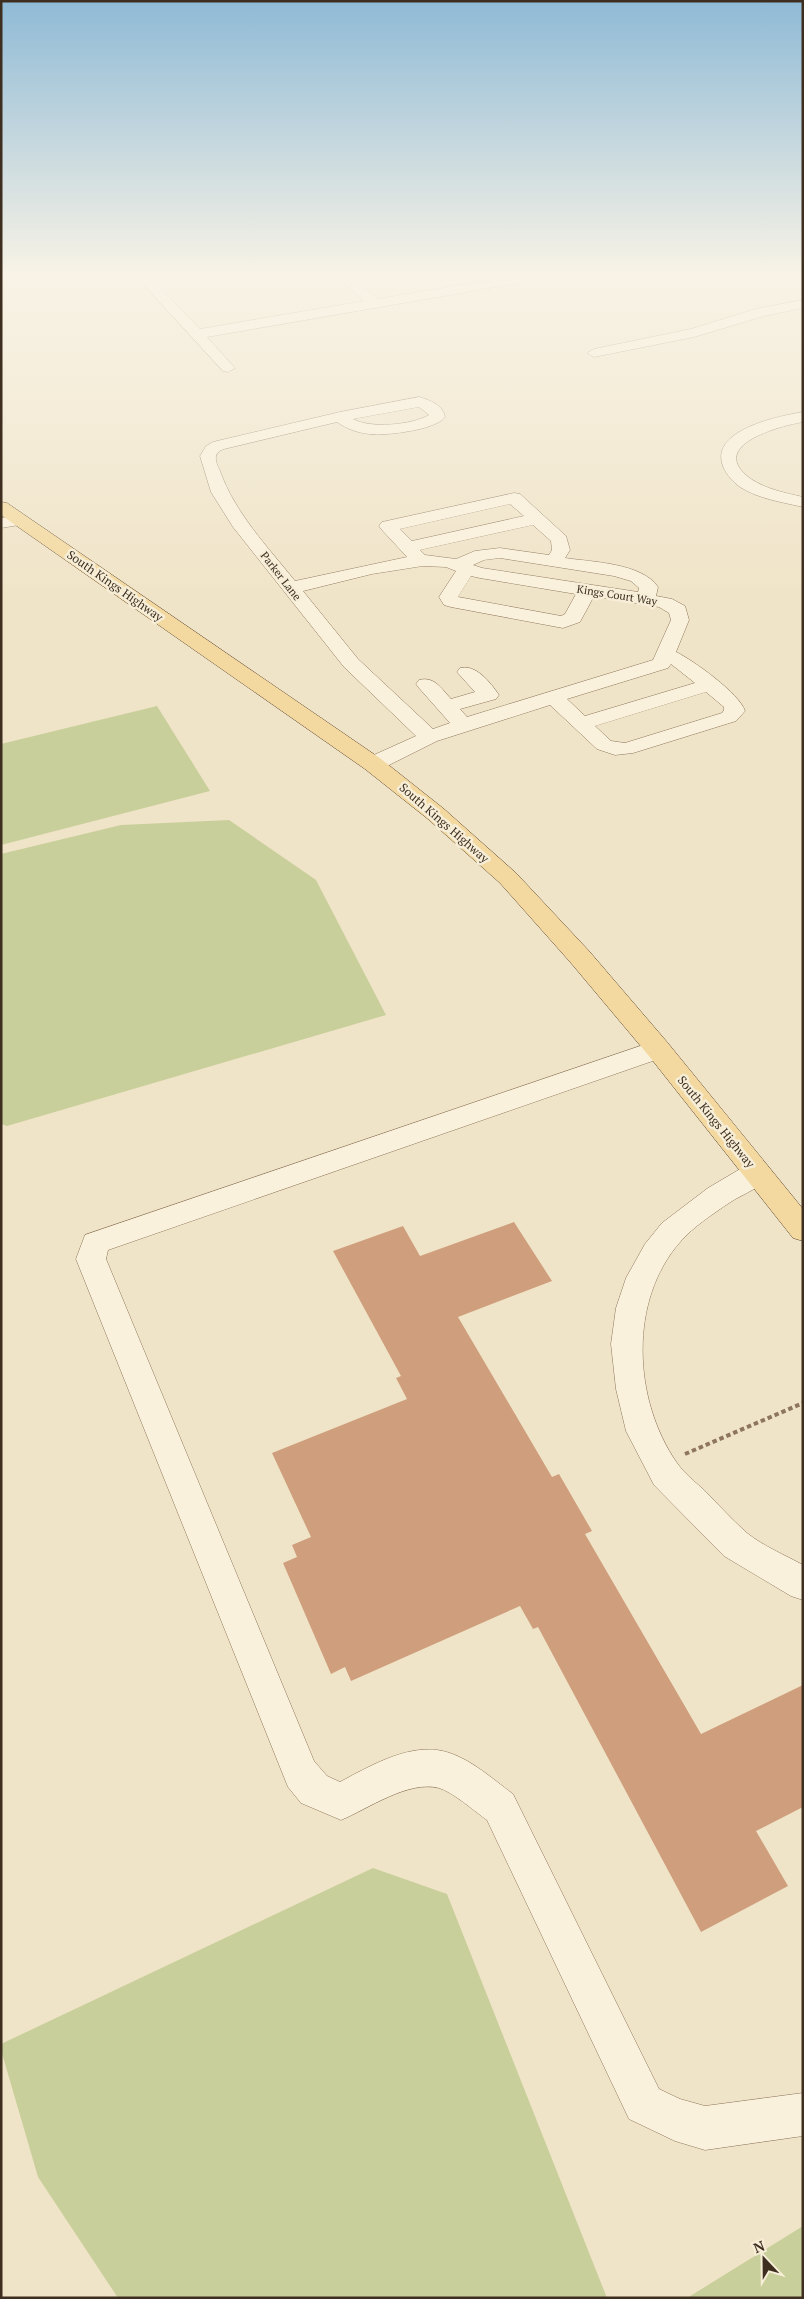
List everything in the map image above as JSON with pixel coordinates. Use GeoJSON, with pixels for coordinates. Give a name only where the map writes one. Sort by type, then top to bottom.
{"type":"FeatureCollection","features":[{"type":"Feature","properties":{"kind":"main road","name":"South Kings Highway"},"geometry":{"type":"LineString","coordinates":[[1,508],[10,521],[373,764],[436,814],[508,878],[580,957],[658,1049],[803,1230]]}},
{"type":"Feature","properties":{"kind":"street","name":"Parker Lane"},"geometry":{"type":"LineString","coordinates":[[340,417],[349,425],[358,429],[379,431],[430,421],[436,417],[436,414],[426,404],[411,403],[340,417],[220,445],[212,449],[208,456],[214,480],[227,505],[351,664],[430,737]]}},
{"type":"Feature","properties":{"kind":"street"},"geometry":{"type":"LineString","coordinates":[[803,417],[760,428],[744,436],[732,448],[728,461],[731,469],[740,478],[754,487],[803,502]]}},
{"type":"Feature","properties":{"kind":"street"},"geometry":{"type":"LineString","coordinates":[[536,518],[414,554],[388,526],[514,498],[536,518],[560,540],[560,550],[555,560]]}},
{"type":"Feature","properties":{"kind":"street"},"geometry":{"type":"LineString","coordinates":[[587,591],[573,618],[563,622],[451,601],[448,597],[462,566],[480,555],[500,552],[616,571],[637,577],[650,587],[646,599]]}},
{"type":"Feature","properties":{"kind":"street","name":"Kings Court Way"},"geometry":{"type":"LineString","coordinates":[[290,588],[414,554],[462,566],[480,573],[646,599],[665,603],[678,610],[680,620],[667,654],[661,664],[430,737]]}},
{"type":"Feature","properties":{"kind":"street"},"geometry":{"type":"LineString","coordinates":[[554,698],[604,745],[615,749],[626,749],[729,717],[735,711],[733,705],[682,662],[667,654]]}},
{"type":"Feature","properties":{"kind":"street"},"geometry":{"type":"LineString","coordinates":[[446,706],[488,694],[467,672]]}},
{"type":"Feature","properties":{"kind":"street"},"geometry":{"type":"LineString","coordinates":[[426,684],[463,725]]}},
{"type":"Feature","properties":{"kind":"street"},"geometry":{"type":"LineString","coordinates":[[582,724],[709,685]]}},
{"type":"Feature","properties":{"kind":"street"},"geometry":{"type":"LineString","coordinates":[[373,764],[430,737]]}},
{"type":"Feature","properties":{"kind":"street"},"geometry":{"type":"LineString","coordinates":[[658,1049],[95,1243],[91,1259],[301,1774],[314,1790],[341,1801],[409,1771],[438,1768],[465,1782],[500,1808],[644,2104],[674,2119],[705,2128],[803,2114]]}},
{"type":"Feature","properties":{"kind":"street"},"geometry":{"type":"LineString","coordinates":[[757,1173],[718,1196],[672,1231],[655,1252],[641,1278],[631,1308],[626,1344],[632,1389],[642,1431],[666,1475],[736,1545],[803,1584]]}},
{"type":"Feature","properties":{"kind":"path"},"geometry":{"type":"LineString","coordinates":[[660,1464],[803,1403]]}},
{"type":"Feature","properties":{"kind":"green space"},"geometry":{"type":"Polygon","coordinates":[[[157,706],[210,791],[1,845],[1,744],[157,706]]]}},
{"type":"Feature","properties":{"kind":"green space"},"geometry":{"type":"Polygon","coordinates":[[[229,820],[316,880],[386,1015],[7,1126],[1,1124],[1,854],[121,825],[229,820]]]}},
{"type":"Feature","properties":{"kind":"green space"},"geometry":{"type":"Polygon","coordinates":[[[373,1868],[447,1894],[607,2298],[118,2298],[38,2177],[1,2050],[1,2044],[373,1868]]]}},
{"type":"Feature","properties":{"kind":"green space"},"geometry":{"type":"Polygon","coordinates":[[[803,2226],[803,2298],[687,2298],[803,2226]]]}},
{"type":"Feature","properties":{"kind":"building"},"geometry":{"type":"Polygon","coordinates":[[[514,1222],[552,1281],[458,1317],[552,1477],[559,1474],[592,1531],[585,1534],[701,1734],[803,1685],[803,1807],[756,1831],[788,1886],[701,1932],[538,1627],[533,1629],[520,1606],[351,1681],[345,1667],[331,1674],[283,1563],[297,1557],[292,1545],[311,1537],[272,1453],[407,1399],[396,1378],[401,1376],[333,1251],[403,1226],[420,1256],[514,1222]]]}}]}
